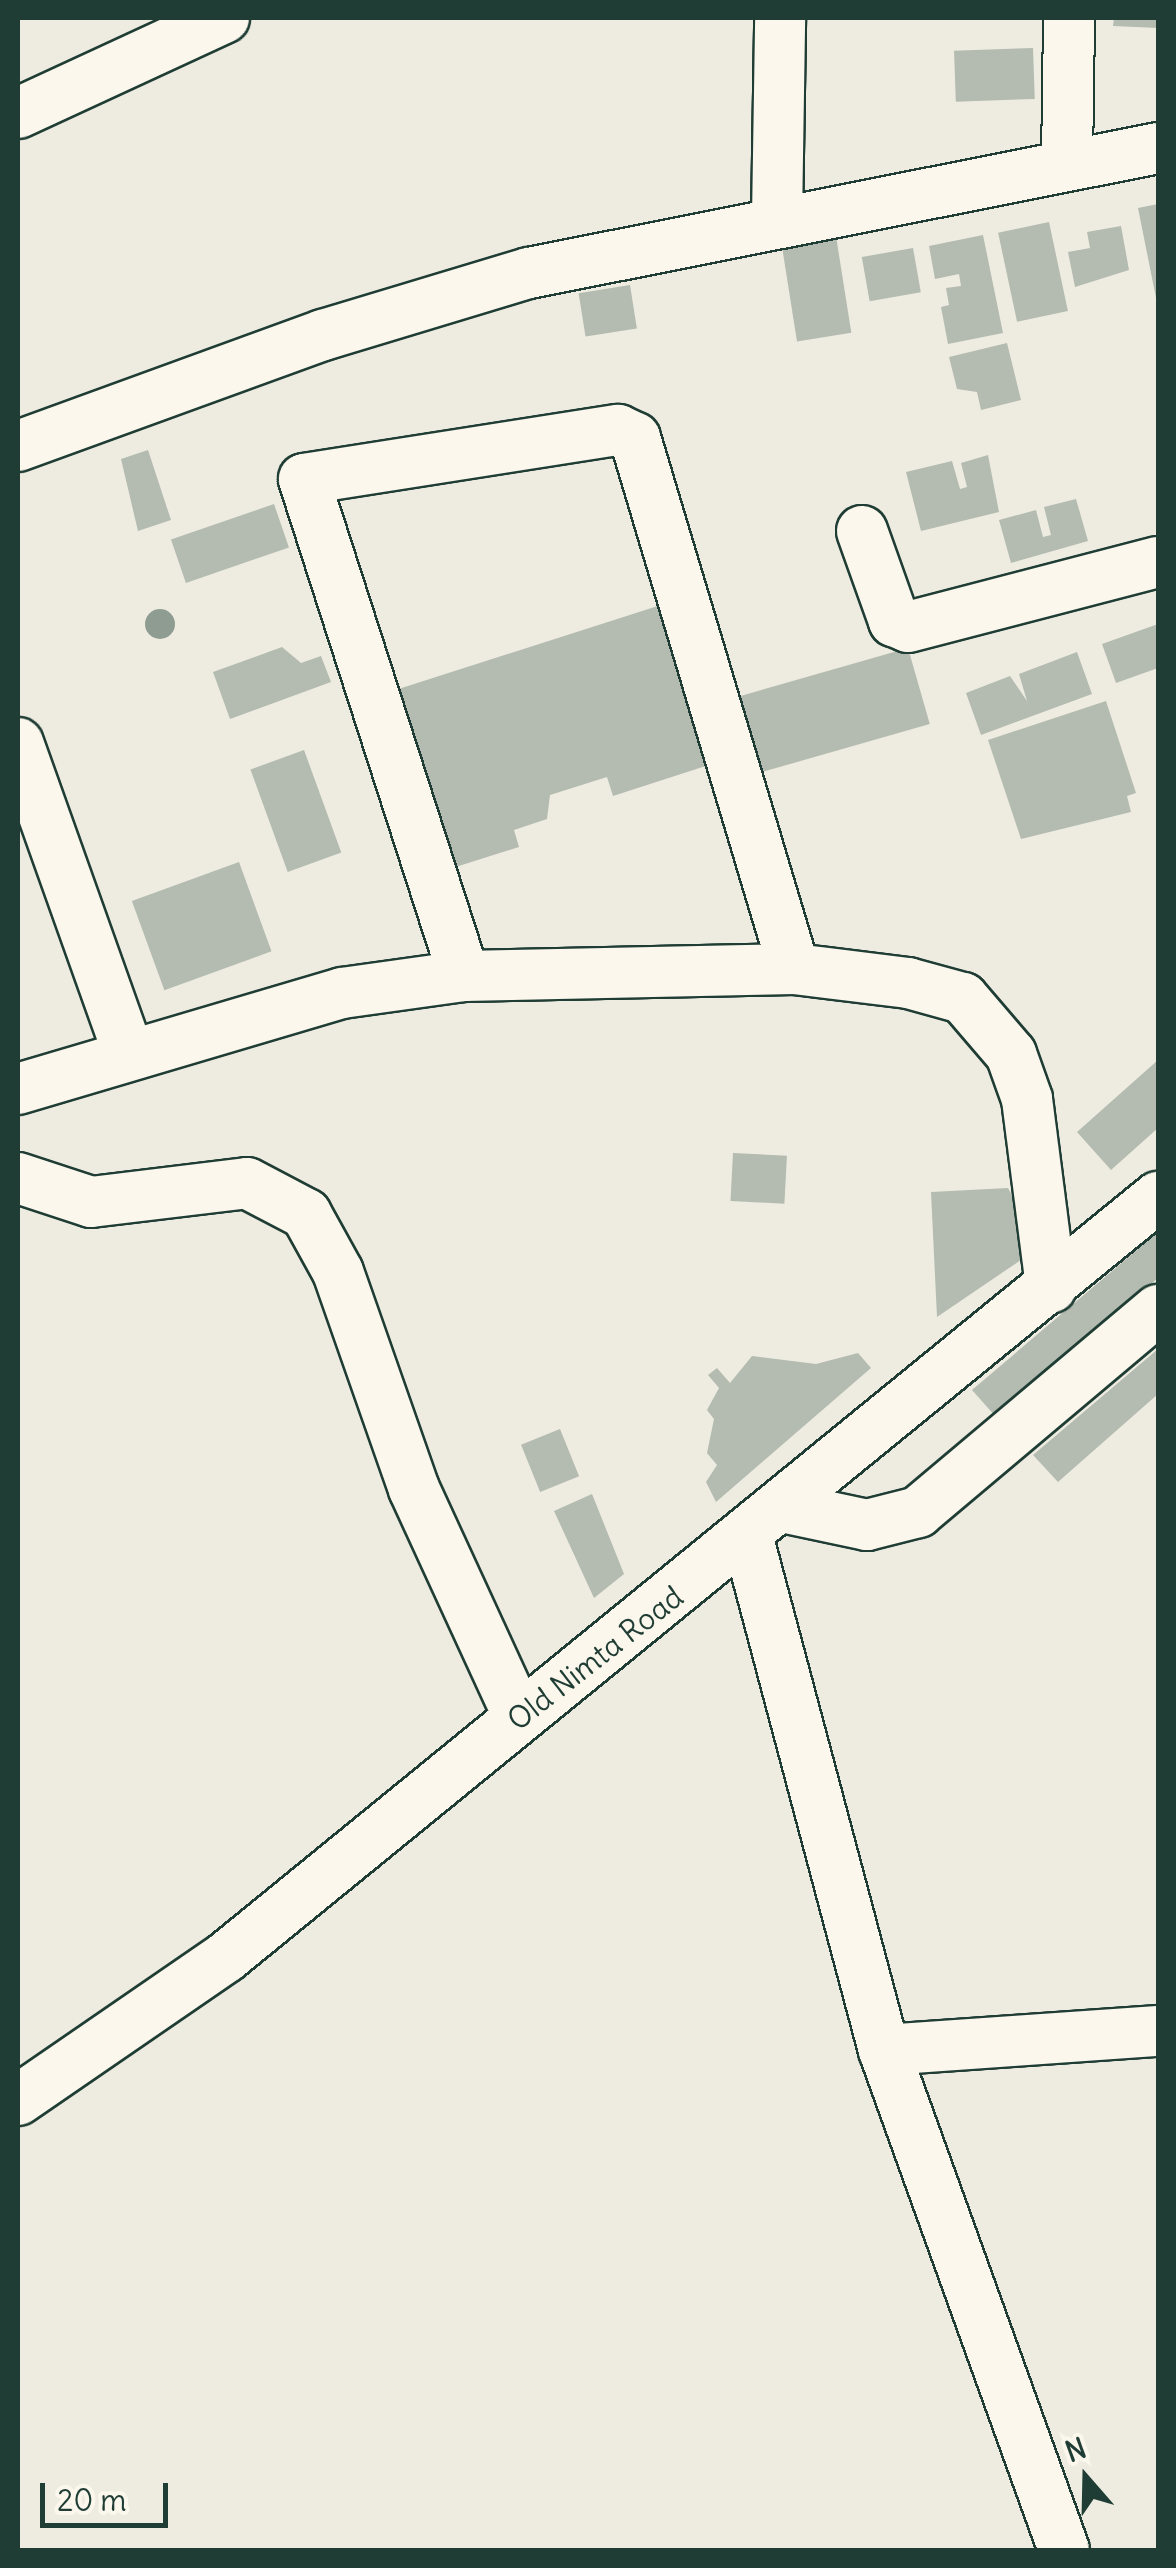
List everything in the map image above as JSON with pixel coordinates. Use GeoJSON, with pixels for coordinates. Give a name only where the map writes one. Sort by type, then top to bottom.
{"type":"FeatureCollection","features":[{"type":"Feature","properties":{"kind":"street"},"geometry":{"type":"LineString","coordinates":[[18,113],[224,18]]}},
{"type":"Feature","properties":{"kind":"street"},"geometry":{"type":"LineString","coordinates":[[777,219],[780,18]]}},
{"type":"Feature","properties":{"kind":"street"},"geometry":{"type":"LineString","coordinates":[[1067,163],[1069,18]]}},
{"type":"Feature","properties":{"kind":"street"},"geometry":{"type":"LineString","coordinates":[[18,446],[408,308],[777,219],[1158,148]]}},
{"type":"Feature","properties":{"kind":"street"},"geometry":{"type":"LineString","coordinates":[[464,976],[304,479],[618,430],[635,438],[794,969]]}},
{"type":"Feature","properties":{"kind":"street"},"geometry":{"type":"LineString","coordinates":[[862,531],[894,621],[908,626],[1158,562]]}},
{"type":"Feature","properties":{"kind":"street"},"geometry":{"type":"LineString","coordinates":[[18,743],[129,1054]]}},
{"type":"Feature","properties":{"kind":"street"},"geometry":{"type":"LineString","coordinates":[[18,1089],[342,994],[464,976],[794,969],[940,990],[989,1022],[1027,1098],[1050,1287]]}},
{"type":"Feature","properties":{"kind":"street"},"geometry":{"type":"LineString","coordinates":[[18,1178],[90,1202],[247,1183],[306,1214],[338,1272],[414,1489],[518,1716]]}},
{"type":"Feature","properties":{"kind":"street","name":"Old Nimta Road"},"geometry":{"type":"LineString","coordinates":[[18,2100],[226,1957],[518,1716],[748,1540],[1158,1196]]}},
{"type":"Feature","properties":{"kind":"street"},"geometry":{"type":"LineString","coordinates":[[787,1508],[867,1524],[918,1512],[1158,1310]]}},
{"type":"Feature","properties":{"kind":"street"},"geometry":{"type":"LineString","coordinates":[[748,1540],[884,2050],[1064,2550]]}},
{"type":"Feature","properties":{"kind":"street"},"geometry":{"type":"LineString","coordinates":[[884,2050],[1158,2031]]}},
{"type":"Feature","properties":{"kind":"building"},"geometry":{"type":"Polygon","coordinates":[[[1114,18],[1158,18],[1158,28],[1113,26],[1114,18]]]}},
{"type":"Feature","properties":{"kind":"building"},"geometry":{"type":"Polygon","coordinates":[[[1033,48],[1035,99],[956,102],[954,51],[1033,48]]]}},
{"type":"Feature","properties":{"kind":"building"},"geometry":{"type":"Polygon","coordinates":[[[1158,204],[1158,303],[1157,303],[1138,208],[1158,204]]]}},
{"type":"Feature","properties":{"kind":"building"},"geometry":{"type":"Polygon","coordinates":[[[1049,222],[1068,311],[1017,322],[998,233],[1049,222]]]}},
{"type":"Feature","properties":{"kind":"building"},"geometry":{"type":"Polygon","coordinates":[[[1121,226],[1129,270],[1075,287],[1068,252],[1090,248],[1087,232],[1121,226]]]}},
{"type":"Feature","properties":{"kind":"building"},"geometry":{"type":"Polygon","coordinates":[[[983,235],[1003,333],[948,344],[941,307],[949,305],[946,288],[961,286],[959,274],[935,279],[929,246],[983,235]]]}},
{"type":"Feature","properties":{"kind":"building"},"geometry":{"type":"Polygon","coordinates":[[[836,236],[851,333],[797,341],[782,245],[836,236]]]}},
{"type":"Feature","properties":{"kind":"building"},"geometry":{"type":"Polygon","coordinates":[[[913,248],[921,292],[870,301],[862,257],[913,248]]]}},
{"type":"Feature","properties":{"kind":"building"},"geometry":{"type":"Polygon","coordinates":[[[630,285],[637,328],[586,337],[579,293],[630,285]]]}},
{"type":"Feature","properties":{"kind":"building"},"geometry":{"type":"Polygon","coordinates":[[[1007,343],[1021,400],[981,410],[977,392],[957,389],[949,357],[1007,343]]]}},
{"type":"Feature","properties":{"kind":"building"},"geometry":{"type":"Polygon","coordinates":[[[148,450],[171,520],[138,531],[121,459],[148,450]]]}},
{"type":"Feature","properties":{"kind":"building"},"geometry":{"type":"Polygon","coordinates":[[[988,455],[999,512],[921,531],[906,472],[952,461],[960,489],[967,487],[961,463],[988,455]]]}},
{"type":"Feature","properties":{"kind":"building"},"geometry":{"type":"Polygon","coordinates":[[[1076,499],[1088,541],[1011,563],[999,520],[1036,510],[1043,537],[1051,535],[1044,507],[1076,499]]]}},
{"type":"Feature","properties":{"kind":"building"},"geometry":{"type":"Polygon","coordinates":[[[274,504],[289,547],[186,583],[171,539],[274,504]]]}},
{"type":"Feature","properties":{"kind":"building"},"geometry":{"type":"Polygon","coordinates":[[[664,604],[715,763],[613,796],[607,777],[550,795],[547,819],[514,830],[519,847],[443,871],[386,693],[664,604]]]}},
{"type":"Feature","properties":{"kind":"building"},"geometry":{"type":"Polygon","coordinates":[[[1158,624],[1158,668],[1116,683],[1102,644],[1158,624]]]}},
{"type":"Feature","properties":{"kind":"building"},"geometry":{"type":"Polygon","coordinates":[[[282,647],[301,663],[321,656],[331,682],[230,719],[213,672],[282,647]]]}},
{"type":"Feature","properties":{"kind":"building"},"geometry":{"type":"Polygon","coordinates":[[[908,648],[930,724],[762,772],[740,696],[908,648]]]}},
{"type":"Feature","properties":{"kind":"building"},"geometry":{"type":"Polygon","coordinates":[[[1077,652],[1092,694],[981,735],[966,693],[1010,676],[1027,701],[1019,674],[1077,652]]]}},
{"type":"Feature","properties":{"kind":"building"},"geometry":{"type":"Polygon","coordinates":[[[1106,701],[1136,793],[1127,796],[1131,812],[1021,839],[988,740],[1106,701]]]}},
{"type":"Feature","properties":{"kind":"building"},"geometry":{"type":"Polygon","coordinates":[[[304,750],[341,852],[288,872],[250,769],[304,750]]]}},
{"type":"Feature","properties":{"kind":"building"},"geometry":{"type":"Polygon","coordinates":[[[239,862],[271,951],[164,990],[132,901],[239,862]]]}},
{"type":"Feature","properties":{"kind":"building"},"geometry":{"type":"Polygon","coordinates":[[[1158,1060],[1158,1128],[1111,1170],[1077,1132],[1158,1060]]]}},
{"type":"Feature","properties":{"kind":"building"},"geometry":{"type":"Polygon","coordinates":[[[733,1153],[787,1156],[784,1204],[730,1201],[733,1153]]]}},
{"type":"Feature","properties":{"kind":"building"},"geometry":{"type":"Polygon","coordinates":[[[1008,1188],[1040,1247],[937,1317],[931,1192],[1008,1188]]]}},
{"type":"Feature","properties":{"kind":"building"},"geometry":{"type":"Polygon","coordinates":[[[1158,1232],[1158,1278],[996,1417],[972,1390],[1158,1232]]]}},
{"type":"Feature","properties":{"kind":"building"},"geometry":{"type":"Polygon","coordinates":[[[1158,1349],[1158,1394],[1058,1482],[1033,1455],[1158,1349]]]}},
{"type":"Feature","properties":{"kind":"building"},"geometry":{"type":"Polygon","coordinates":[[[858,1353],[871,1368],[716,1502],[706,1482],[717,1465],[707,1453],[714,1419],[707,1410],[719,1388],[708,1375],[717,1368],[730,1383],[752,1356],[816,1364],[858,1353]]]}},
{"type":"Feature","properties":{"kind":"building"},"geometry":{"type":"Polygon","coordinates":[[[560,1429],[579,1476],[540,1492],[521,1445],[560,1429]]]}},
{"type":"Feature","properties":{"kind":"building"},"geometry":{"type":"Polygon","coordinates":[[[592,1494],[624,1574],[594,1598],[554,1511],[592,1494]]]}}]}
